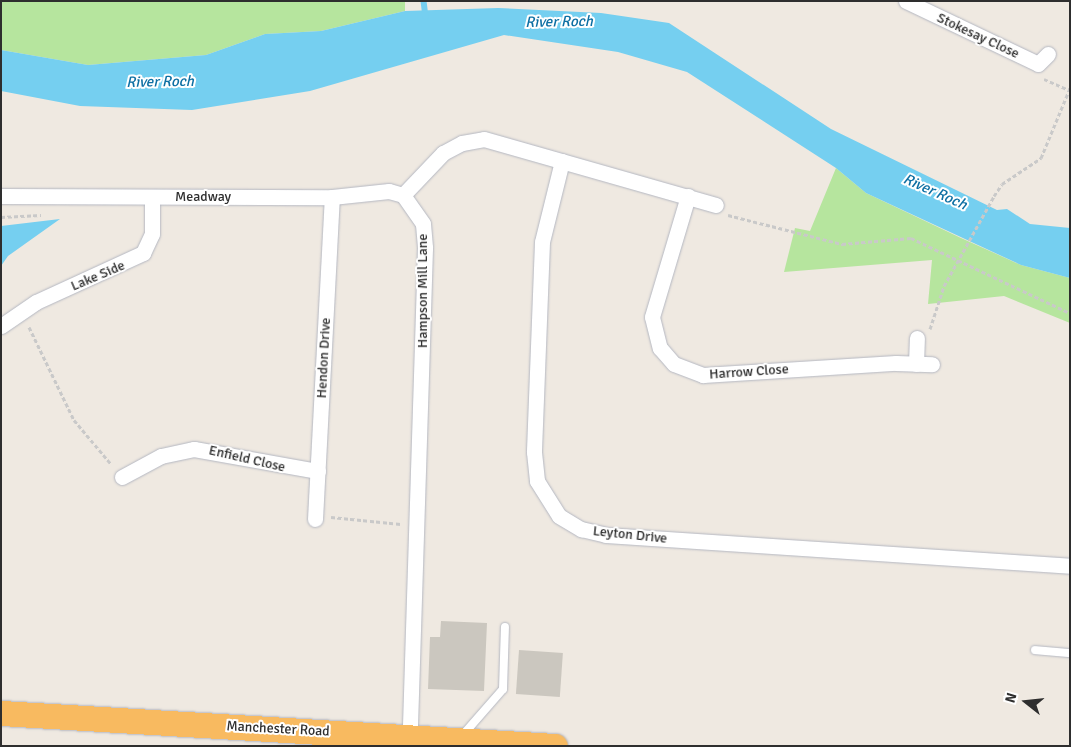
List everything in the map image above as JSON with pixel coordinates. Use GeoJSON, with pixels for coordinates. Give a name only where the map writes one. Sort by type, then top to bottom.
{"type":"FeatureCollection","features":[{"type":"Feature","properties":{"kind":"highway","name":"Manchester Road"},"geometry":{"type":"LineString","coordinates":[[1,713],[378,740],[410,737],[555,746]]}},
{"type":"Feature","properties":{"kind":"street","name":"Stokesay Close"},"geometry":{"type":"LineString","coordinates":[[906,1],[1043,59]]}},
{"type":"Feature","properties":{"kind":"street"},"geometry":{"type":"LineString","coordinates":[[403,195],[443,153],[473,140],[495,140],[716,205]]}},
{"type":"Feature","properties":{"kind":"street","name":"Leyton Drive"},"geometry":{"type":"LineString","coordinates":[[562,161],[542,242],[534,452],[540,488],[560,516],[581,529],[606,535],[1070,566]]}},
{"type":"Feature","properties":{"kind":"street","name":"Meadway"},"geometry":{"type":"LineString","coordinates":[[1,196],[332,197],[375,191],[403,195]]}},
{"type":"Feature","properties":{"kind":"street","name":"Hampson Mill Lane"},"geometry":{"type":"LineString","coordinates":[[403,195],[423,224],[426,248],[410,737]]}},
{"type":"Feature","properties":{"kind":"street","name":"Harrow Close"},"geometry":{"type":"LineString","coordinates":[[688,196],[652,317],[658,343],[674,364],[703,375],[932,364]]}},
{"type":"Feature","properties":{"kind":"street","name":"Lake Side"},"geometry":{"type":"LineString","coordinates":[[1,326],[20,311],[143,253],[152,234],[152,197]]}},
{"type":"Feature","properties":{"kind":"street","name":"Hendon Drive"},"geometry":{"type":"LineString","coordinates":[[315,518],[332,197]]}},
{"type":"Feature","properties":{"kind":"street"},"geometry":{"type":"LineString","coordinates":[[916,364],[917,338]]}},
{"type":"Feature","properties":{"kind":"street","name":"Enfield Close"},"geometry":{"type":"LineString","coordinates":[[122,477],[161,456],[194,449],[318,471]]}},
{"type":"Feature","properties":{"kind":"lane"},"geometry":{"type":"LineString","coordinates":[[459,740],[503,689],[505,627]]}},
{"type":"Feature","properties":{"kind":"lane"},"geometry":{"type":"LineString","coordinates":[[1035,650],[1070,653]]}},
{"type":"Feature","properties":{"kind":"path"},"geometry":{"type":"LineString","coordinates":[[917,338],[931,328],[944,286],[1002,184],[1041,158],[1069,89],[1044,79],[1043,59]]}},
{"type":"Feature","properties":{"kind":"path"},"geometry":{"type":"LineString","coordinates":[[716,205],[715,211],[842,244],[911,238],[960,259],[998,282],[1070,313]]}},
{"type":"Feature","properties":{"kind":"path"},"geometry":{"type":"LineString","coordinates":[[20,311],[74,420],[122,477]]}},
{"type":"Feature","properties":{"kind":"path"},"geometry":{"type":"LineString","coordinates":[[315,518],[417,526]]}},
{"type":"Feature","properties":{"kind":"green space"},"geometry":{"type":"Polygon","coordinates":[[[1,1],[405,1],[405,11],[321,31],[265,34],[206,55],[88,65],[1,50],[1,1]]]}},
{"type":"Feature","properties":{"kind":"green space"},"geometry":{"type":"Polygon","coordinates":[[[836,168],[866,193],[961,238],[1021,265],[1070,278],[1070,323],[1004,296],[928,304],[932,260],[784,272],[795,228],[810,231],[836,168]]]}},
{"type":"Feature","properties":{"kind":"water","name":"River Roch"},"geometry":{"type":"Polygon","coordinates":[[[498,8],[601,13],[669,23],[831,129],[997,210],[1007,209],[1030,224],[1070,228],[1070,278],[1021,265],[866,193],[836,168],[687,72],[618,52],[504,35],[310,91],[192,110],[80,106],[1,91],[1,50],[88,65],[206,55],[265,34],[321,31],[405,11],[498,8]]]}},
{"type":"Feature","properties":{"kind":"water"},"geometry":{"type":"Polygon","coordinates":[[[60,219],[8,256],[1,266],[1,226],[60,219]]]}},
{"type":"Feature","properties":{"kind":"building"},"geometry":{"type":"Polygon","coordinates":[[[441,621],[487,623],[484,691],[428,689],[430,637],[440,637],[441,621]]]}},
{"type":"Feature","properties":{"kind":"building"},"geometry":{"type":"Polygon","coordinates":[[[519,650],[563,653],[560,697],[516,694],[519,650]]]}},
{"type":"Feature","properties":{"kind":"waterway"},"geometry":{"type":"LineString","coordinates":[[424,1],[426,17]]}}]}
